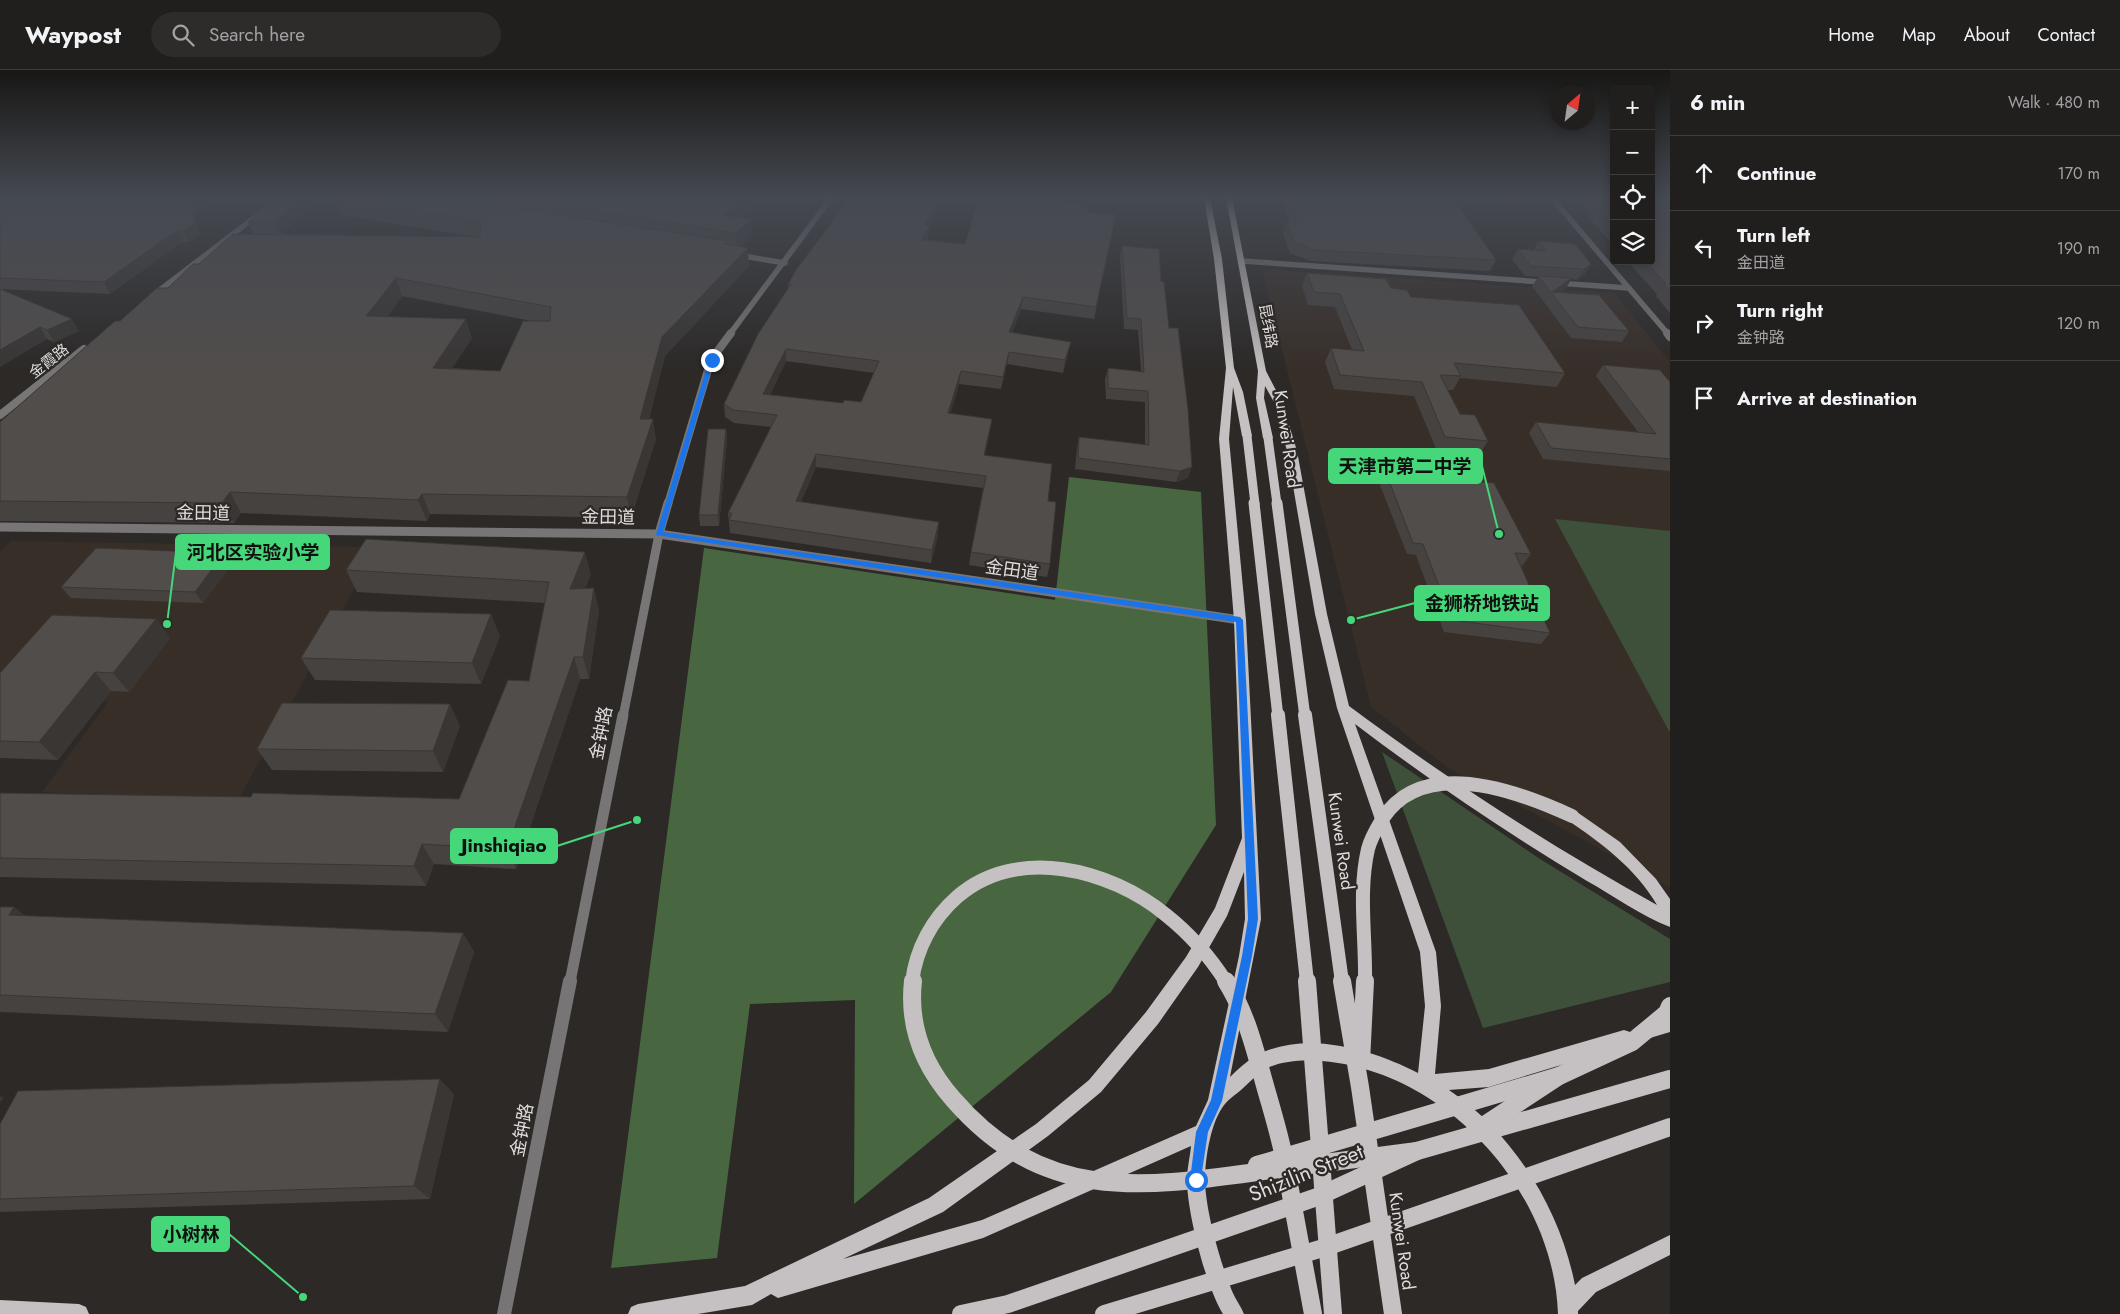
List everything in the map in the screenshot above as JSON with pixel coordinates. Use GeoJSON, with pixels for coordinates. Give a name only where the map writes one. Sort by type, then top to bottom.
{"type":"FeatureCollection","features":[{"type":"Feature","properties":{"kind":"main road"},"geometry":{"type":"LineString","coordinates":[[1217,256],[1230,368],[1224,439],[1240,620],[1253,919],[1216,1101],[1202,1132],[1196,1180],[1205,1238],[1224,1298],[1234,1314]]}},
{"type":"Feature","properties":{"kind":"main road","name":"昆纬路"},"geometry":{"type":"LineString","coordinates":[[1241,256],[1262,371]]}},
{"type":"Feature","properties":{"kind":"main road"},"geometry":{"type":"LineString","coordinates":[[1230,368],[1239,392],[1247,436],[1305,956],[1333,1314]]}},
{"type":"Feature","properties":{"kind":"main road"},"geometry":{"type":"LineString","coordinates":[[1262,371],[1278,402],[1292,451],[1321,614],[1343,708],[1428,952],[1433,1006],[1425,1084]]}},
{"type":"Feature","properties":{"kind":"main road","name":"Kunwei Road"},"geometry":{"type":"LineString","coordinates":[[1262,371],[1260,398],[1268,438],[1338,960],[1360,1088],[1393,1314]]}},
{"type":"Feature","properties":{"kind":"main road"},"geometry":{"type":"LineString","coordinates":[[1343,708],[1427,770],[1602,883],[1670,920]]}},
{"type":"Feature","properties":{"kind":"main road"},"geometry":{"type":"LineString","coordinates":[[1360,1088],[1365,965],[1366,863],[1374,833],[1388,808],[1406,796],[1426,788],[1456,783],[1486,785],[1542,802],[1599,834],[1619,850],[1639,868],[1670,913]]}},
{"type":"Feature","properties":{"kind":"main road"},"geometry":{"type":"LineString","coordinates":[[744,1297],[936,1205],[1042,1130],[1094,1086],[1152,1018],[1192,962],[1222,911],[1248,837]]}},
{"type":"Feature","properties":{"kind":"main road"},"geometry":{"type":"LineString","coordinates":[[1313,1314],[1275,1117],[1255,1038],[1240,1005],[1204,950],[1157,907],[1132,892],[1104,879],[1071,870],[1038,867],[1009,870],[971,885],[955,897],[936,917],[922,944],[912,974],[911,1014],[920,1049],[932,1074],[982,1132],[1022,1159],[1070,1177],[1134,1186],[1220,1176],[1417,1151]]}},
{"type":"Feature","properties":{"kind":"main road"},"geometry":{"type":"LineString","coordinates":[[1462,1139],[1559,1076],[1632,1042],[1668,1013],[1670,1006]]}},
{"type":"Feature","properties":{"kind":"main road"},"geometry":{"type":"LineString","coordinates":[[1425,1084],[1489,1078],[1670,1024]]}},
{"type":"Feature","properties":{"kind":"main road"},"geometry":{"type":"LineString","coordinates":[[1216,1101],[1264,1061],[1306,1051],[1348,1056],[1394,1069],[1425,1084],[1474,1120],[1504,1152],[1531,1191],[1558,1254],[1568,1311]]}},
{"type":"Feature","properties":{"kind":"main road"},"geometry":{"type":"LineString","coordinates":[[1220,1176],[1559,1076]]}},
{"type":"Feature","properties":{"kind":"main road","name":"Shizilin Street"},"geometry":{"type":"LineString","coordinates":[[961,1314],[1008,1304],[1317,1197],[1417,1151],[1670,1079]]}},
{"type":"Feature","properties":{"kind":"main road"},"geometry":{"type":"LineString","coordinates":[[1104,1314],[1323,1248],[1670,1127]]}},
{"type":"Feature","properties":{"kind":"main road"},"geometry":{"type":"LineString","coordinates":[[638,1314],[744,1297],[984,1229],[1202,1132]]}},
{"type":"Feature","properties":{"kind":"main road"},"geometry":{"type":"LineString","coordinates":[[1568,1311],[1590,1284],[1670,1245]]}},
{"type":"Feature","properties":{"kind":"main road"},"geometry":{"type":"LineString","coordinates":[[0,1310],[78,1314]]}},
{"type":"Feature","properties":{"kind":"street"},"geometry":{"type":"LineString","coordinates":[[146,300],[204,256]]}},
{"type":"Feature","properties":{"kind":"street"},"geometry":{"type":"LineString","coordinates":[[740,256],[785,263]]}},
{"type":"Feature","properties":{"kind":"street","name":"金钟路"},"geometry":{"type":"LineString","coordinates":[[504,1314],[659,534],[712,360],[790,256]]}},
{"type":"Feature","properties":{"kind":"street"},"geometry":{"type":"LineString","coordinates":[[1602,256],[1670,337]]}},
{"type":"Feature","properties":{"kind":"street"},"geometry":{"type":"LineString","coordinates":[[1242,261],[1629,288]]}},
{"type":"Feature","properties":{"kind":"street","name":"金霞路"},"geometry":{"type":"LineString","coordinates":[[0,415],[92,342]]}},
{"type":"Feature","properties":{"kind":"street","name":"金田道"},"geometry":{"type":"LineString","coordinates":[[0,527],[659,534],[1240,620]]}},
{"type":"Feature","properties":{"kind":"shaded area"},"geometry":{"type":"Polygon","coordinates":[[[1262,269],[1614,293],[1670,362],[1670,888],[1448,768],[1371,707],[1262,269]]]}},
{"type":"Feature","properties":{"kind":"shaded area"},"geometry":{"type":"Polygon","coordinates":[[[11,541],[377,547],[236,804],[42,792],[108,702],[0,696],[0,552],[11,541]]]}},
{"type":"Feature","properties":{"kind":"green space"},"geometry":{"type":"Polygon","coordinates":[[[1069,477],[1201,492],[1216,825],[1111,992],[854,1204],[855,1000],[750,1004],[717,1258],[611,1268],[704,548],[1055,600],[1069,477]]]}},
{"type":"Feature","properties":{"kind":"green space"},"geometry":{"type":"Polygon","coordinates":[[[1555,519],[1670,531],[1670,731],[1669,731],[1555,519]]]}},
{"type":"Feature","properties":{"kind":"green space"},"geometry":{"type":"Polygon","coordinates":[[[1382,752],[1540,859],[1670,939],[1670,982],[1483,1028],[1382,752]]]}},
{"type":"Feature","properties":{"kind":"building"},"geometry":{"type":"Polygon","coordinates":[[[0,256],[141,256],[104,282],[0,278],[0,256]]]}},
{"type":"Feature","properties":{"kind":"building"},"geometry":{"type":"Polygon","coordinates":[[[208,256],[740,256],[662,337],[640,419],[653,419],[627,497],[422,494],[418,500],[230,492],[222,503],[0,501],[0,422],[115,321],[120,321],[157,288],[168,288],[193,264],[199,264],[208,256]],[[396,278],[366,316],[466,319],[433,368],[500,371],[523,321],[550,321],[551,307],[396,278]]]}},
{"type":"Feature","properties":{"kind":"building"},"geometry":{"type":"Polygon","coordinates":[[[806,256],[1107,256],[1096,307],[1023,297],[1009,332],[1071,342],[1065,360],[1009,352],[1003,377],[961,371],[948,413],[992,419],[984,455],[1052,464],[1048,501],[1056,502],[1050,564],[971,552],[986,476],[816,454],[796,501],[939,522],[932,550],[729,520],[732,513],[728,513],[777,415],[733,410],[724,404],[758,334],[791,284],[788,284],[806,256]],[[786,349],[763,394],[843,403],[844,400],[861,402],[879,361],[786,349]]]}},
{"type":"Feature","properties":{"kind":"building"},"geometry":{"type":"Polygon","coordinates":[[[1123,256],[1159,256],[1161,281],[1164,282],[1169,328],[1178,328],[1188,409],[1192,467],[1180,471],[1078,458],[1079,437],[1149,445],[1148,391],[1108,388],[1108,368],[1144,372],[1141,319],[1127,318],[1123,256]]]}},
{"type":"Feature","properties":{"kind":"building"},"geometry":{"type":"Polygon","coordinates":[[[1425,256],[1493,256],[1496,260],[1425,256]]]}},
{"type":"Feature","properties":{"kind":"building"},"geometry":{"type":"Polygon","coordinates":[[[1523,256],[1585,256],[1591,264],[1584,269],[1531,266],[1523,256]]]}},
{"type":"Feature","properties":{"kind":"building"},"geometry":{"type":"Polygon","coordinates":[[[1655,256],[1670,256],[1670,291],[1663,284],[1666,284],[1649,265],[1655,265],[1655,256]]]}},
{"type":"Feature","properties":{"kind":"building"},"geometry":{"type":"Polygon","coordinates":[[[1307,273],[1386,279],[1391,288],[1407,290],[1411,297],[1519,305],[1565,373],[1454,363],[1461,376],[1440,375],[1460,414],[1475,415],[1488,441],[1445,437],[1422,382],[1340,375],[1331,348],[1364,351],[1340,294],[1314,292],[1307,273]]]}},
{"type":"Feature","properties":{"kind":"building"},"geometry":{"type":"Polygon","coordinates":[[[1538,276],[1572,278],[1552,292],[1599,295],[1629,331],[1578,327],[1538,276]]]}},
{"type":"Feature","properties":{"kind":"building"},"geometry":{"type":"Polygon","coordinates":[[[0,289],[72,319],[47,330],[40,327],[0,350],[0,289]]]}},
{"type":"Feature","properties":{"kind":"building"},"geometry":{"type":"Polygon","coordinates":[[[1603,365],[1660,370],[1670,382],[1670,459],[1551,448],[1536,422],[1656,434],[1603,365]]]}},
{"type":"Feature","properties":{"kind":"building"},"geometry":{"type":"Polygon","coordinates":[[[708,429],[726,429],[718,515],[699,515],[708,429]]]}},
{"type":"Feature","properties":{"kind":"building"},"geometry":{"type":"Polygon","coordinates":[[[1386,473],[1494,483],[1531,554],[1515,553],[1550,633],[1452,620],[1423,544],[1413,543],[1386,473]]]}},
{"type":"Feature","properties":{"kind":"building"},"geometry":{"type":"Polygon","coordinates":[[[366,539],[585,552],[570,589],[594,588],[583,657],[574,657],[507,849],[422,844],[414,866],[0,858],[0,793],[251,797],[253,793],[459,799],[508,680],[529,681],[549,582],[346,570],[366,539]]]}},
{"type":"Feature","properties":{"kind":"building"},"geometry":{"type":"Polygon","coordinates":[[[96,548],[224,553],[195,592],[61,587],[96,548]]]}},
{"type":"Feature","properties":{"kind":"building"},"geometry":{"type":"Polygon","coordinates":[[[330,610],[491,614],[472,663],[301,658],[330,610]]]}},
{"type":"Feature","properties":{"kind":"building"},"geometry":{"type":"Polygon","coordinates":[[[52,615],[156,619],[113,673],[95,672],[39,742],[0,741],[0,673],[52,615]]]}},
{"type":"Feature","properties":{"kind":"building"},"geometry":{"type":"Polygon","coordinates":[[[282,703],[450,704],[433,751],[257,749],[282,703]]]}},
{"type":"Feature","properties":{"kind":"building"},"geometry":{"type":"Polygon","coordinates":[[[0,907],[14,907],[9,915],[463,933],[435,1014],[0,995],[0,907]]]}},
{"type":"Feature","properties":{"kind":"building"},"geometry":{"type":"Polygon","coordinates":[[[440,1079],[414,1186],[0,1199],[0,1124],[18,1091],[440,1079]]]}},
{"type":"Feature","properties":{"kind":"place","name":"天津市第二中学"},"geometry":{"type":"Point","coordinates":[1499,534]}},
{"type":"Feature","properties":{"kind":"place","name":"金狮桥地铁站"},"geometry":{"type":"Point","coordinates":[1351,620]}},
{"type":"Feature","properties":{"kind":"place","name":"河北区实验小学"},"geometry":{"type":"Point","coordinates":[167,624]}},
{"type":"Feature","properties":{"kind":"place","name":"Jinshiqiao"},"geometry":{"type":"Point","coordinates":[637,820]}},
{"type":"Feature","properties":{"kind":"place","name":"小树林"},"geometry":{"type":"Point","coordinates":[303,1297]}},
{"type":"Feature","properties":{"kind":"route"},"geometry":{"type":"LineString","coordinates":[[712,360],[659,534],[1240,620],[1253,919],[1216,1101],[1202,1132],[1196,1180]]}}]}
